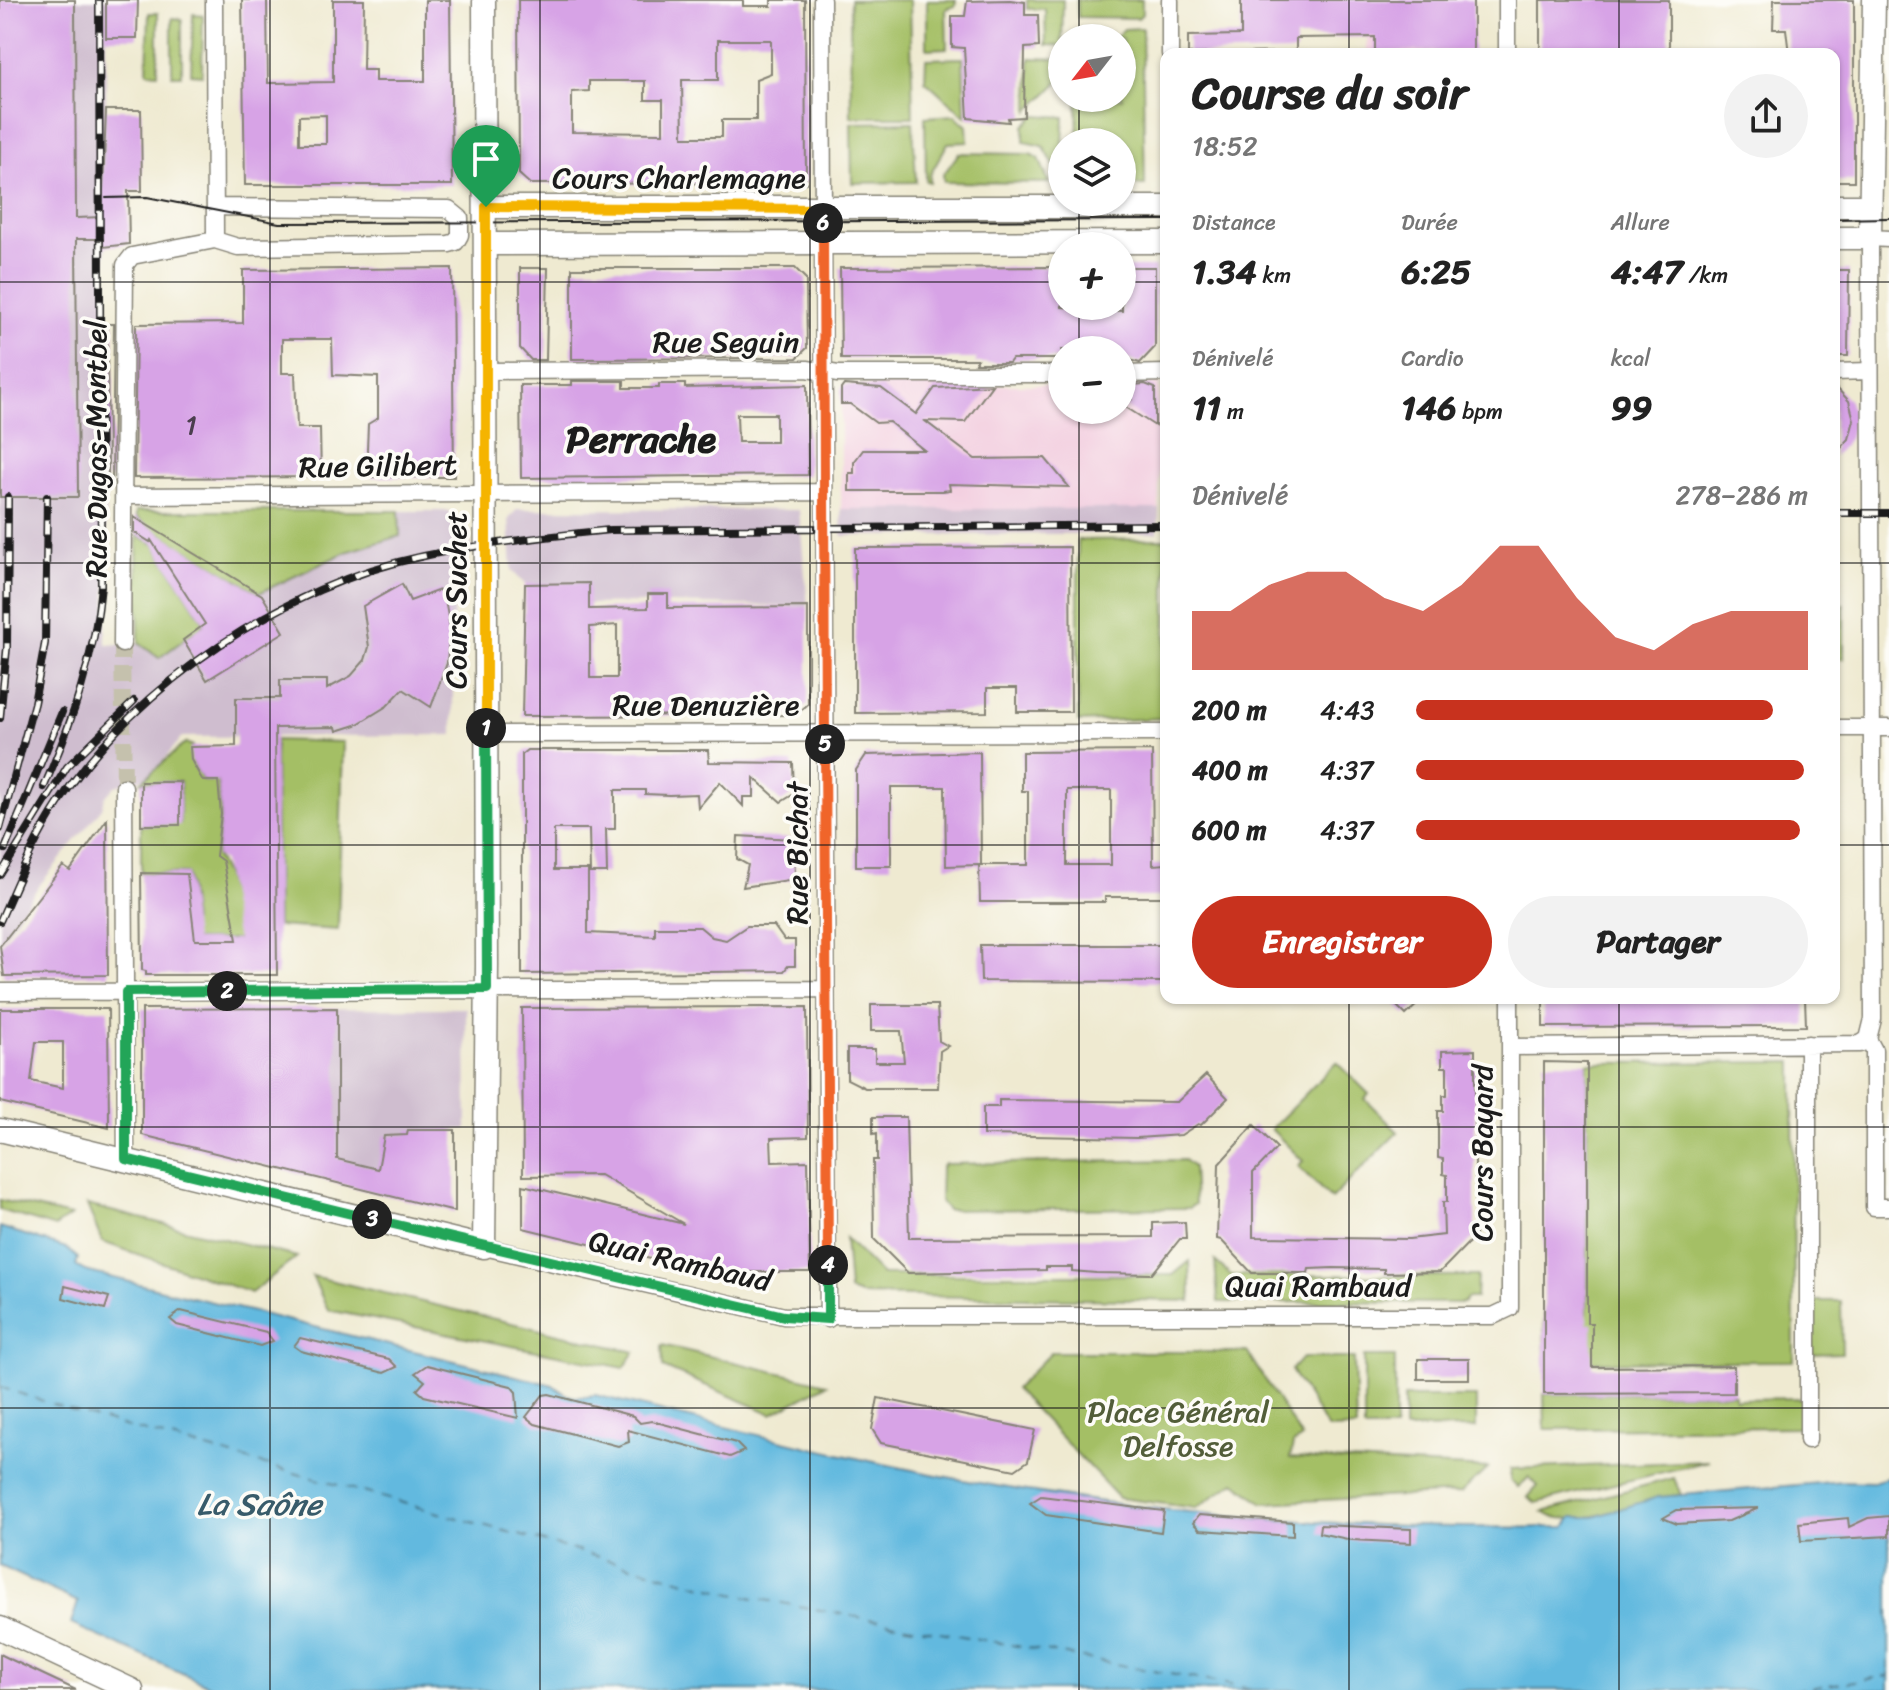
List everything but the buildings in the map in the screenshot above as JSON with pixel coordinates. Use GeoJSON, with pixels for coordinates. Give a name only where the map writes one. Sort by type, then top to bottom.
{"type":"FeatureCollection","features":[{"type":"Feature","properties":{"kind":"street"},"geometry":{"type":"LineString","coordinates":[[214,0],[218,207],[215,240],[238,247],[449,244],[456,242],[460,235],[460,218],[449,209],[218,207]]}},
{"type":"Feature","properties":{"kind":"street","name":"Cours Suchet"},"geometry":{"type":"LineString","coordinates":[[484,0],[487,989],[484,1247]]}},
{"type":"Feature","properties":{"kind":"street"},"geometry":{"type":"LineString","coordinates":[[822,0],[824,209]]}},
{"type":"Feature","properties":{"kind":"street"},"geometry":{"type":"LineString","coordinates":[[1170,0],[1170,48]]}},
{"type":"Feature","properties":{"kind":"street"},"geometry":{"type":"LineString","coordinates":[[1507,0],[1507,48]]}},
{"type":"Feature","properties":{"kind":"street"},"geometry":{"type":"LineString","coordinates":[[1874,0],[1880,238],[1870,371],[1873,1019],[1868,1039],[1874,1050],[1882,1207]]}},
{"type":"Feature","properties":{"kind":"street"},"geometry":{"type":"LineString","coordinates":[[1840,206],[1880,205]]}},
{"type":"Feature","properties":{"kind":"street","name":"Cours Charlemagne"},"geometry":{"type":"LineString","coordinates":[[486,207],[1160,207]]}},
{"type":"Feature","properties":{"kind":"street","name":"Cours Charlemagne"},"geometry":{"type":"LineString","coordinates":[[821,242],[824,209]]}},
{"type":"Feature","properties":{"kind":"street"},"geometry":{"type":"LineString","coordinates":[[1840,238],[1880,238]]}},
{"type":"Feature","properties":{"kind":"street","name":"Rue Dugas-Montbel"},"geometry":{"type":"LineString","coordinates":[[122,644],[125,265],[132,256],[215,240]]}},
{"type":"Feature","properties":{"kind":"street","name":"Rue Bichat"},"geometry":{"type":"LineString","coordinates":[[821,242],[825,372],[828,1319]]}},
{"type":"Feature","properties":{"kind":"street"},"geometry":{"type":"LineString","coordinates":[[486,244],[1160,242]]}},
{"type":"Feature","properties":{"kind":"street","name":"Rue Seguin"},"geometry":{"type":"LineString","coordinates":[[486,371],[807,369],[825,372],[1048,374]]}},
{"type":"Feature","properties":{"kind":"street"},"geometry":{"type":"LineString","coordinates":[[1840,372],[1870,371]]}},
{"type":"Feature","properties":{"kind":"street"},"geometry":{"type":"LineString","coordinates":[[1136,374],[1160,373]]}},
{"type":"Feature","properties":{"kind":"street","name":"Rue Gilibert"},"geometry":{"type":"LineString","coordinates":[[124,496],[824,492]]}},
{"type":"Feature","properties":{"kind":"street"},"geometry":{"type":"LineString","coordinates":[[1840,728],[1889,728]]}},
{"type":"Feature","properties":{"kind":"street","name":"Rue Denuzière"},"geometry":{"type":"LineString","coordinates":[[486,734],[1160,733]]}},
{"type":"Feature","properties":{"kind":"street"},"geometry":{"type":"LineString","coordinates":[[124,787],[126,1159]]}},
{"type":"Feature","properties":{"kind":"street"},"geometry":{"type":"LineString","coordinates":[[0,992],[825,989]]}},
{"type":"Feature","properties":{"kind":"street","name":"Cours Bayard"},"geometry":{"type":"LineString","coordinates":[[1510,1004],[1510,1308]]}},
{"type":"Feature","properties":{"kind":"street"},"geometry":{"type":"LineString","coordinates":[[1511,1047],[1860,1044],[1868,1039]]}},
{"type":"Feature","properties":{"kind":"street"},"geometry":{"type":"LineString","coordinates":[[1808,1044],[1808,1440]]}},
{"type":"Feature","properties":{"kind":"street","name":"Quai Rambaud"},"geometry":{"type":"LineString","coordinates":[[0,1130],[784,1316],[828,1319],[1481,1317],[1493,1316],[1510,1308]]}},
{"type":"Feature","properties":{"kind":"street","name":"Quai Rambaud"},"geometry":{"type":"LineString","coordinates":[[0,1139],[41,1141]]}},
{"type":"Feature","properties":{"kind":"street"},"geometry":{"type":"LineString","coordinates":[[0,1628],[132,1690]]}},
{"type":"Feature","properties":{"kind":"shaded area"},"geometry":{"type":"Polygon","coordinates":[[[0,0],[106,0],[106,645],[139,643],[136,511],[448,511],[458,519],[473,548],[453,586],[453,735],[182,737],[151,776],[115,786],[105,797],[102,808],[38,887],[0,943],[0,0]]]}},
{"type":"Feature","properties":{"kind":"shaded area"},"geometry":{"type":"Polygon","coordinates":[[[1367,37],[1375,37],[1376,48],[1367,48],[1367,37]]]}},
{"type":"Feature","properties":{"kind":"shaded area"},"geometry":{"type":"Polygon","coordinates":[[[1136,384],[1159,384],[1159,509],[841,509],[841,389],[845,385],[1048,385],[1048,424],[1136,424],[1136,384]]]}},
{"type":"Feature","properties":{"kind":"shaded area"},"geometry":{"type":"Polygon","coordinates":[[[517,509],[799,510],[808,607],[668,603],[668,594],[648,594],[648,603],[589,604],[589,584],[525,584],[512,571],[509,519],[517,509]]]}},
{"type":"Feature","properties":{"kind":"shaded area"},"geometry":{"type":"Polygon","coordinates":[[[841,509],[1159,509],[1158,533],[842,536],[841,509]]]}},
{"type":"Feature","properties":{"kind":"shaded area"},"geometry":{"type":"Polygon","coordinates":[[[466,1008],[467,1129],[408,1131],[392,1197],[142,1135],[142,1009],[466,1008]]]}},
{"type":"Feature","properties":{"kind":"green space"},"geometry":{"type":"Polygon","coordinates":[[[850,0],[910,0],[913,117],[851,117],[850,0]]]}},
{"type":"Feature","properties":{"kind":"green space"},"geometry":{"type":"Polygon","coordinates":[[[927,0],[956,0],[955,6],[946,9],[947,48],[927,49],[927,0]]]}},
{"type":"Feature","properties":{"kind":"green space"},"geometry":{"type":"Polygon","coordinates":[[[1027,0],[1063,0],[1062,24],[1048,24],[1048,45],[1045,9],[1027,9],[1027,0]]]}},
{"type":"Feature","properties":{"kind":"green space"},"geometry":{"type":"Polygon","coordinates":[[[1077,0],[1142,0],[1142,14],[1138,18],[1078,17],[1077,0]]]}},
{"type":"Feature","properties":{"kind":"green space"},"geometry":{"type":"Polygon","coordinates":[[[149,13],[158,13],[158,73],[147,72],[149,13]]]}},
{"type":"Feature","properties":{"kind":"green space"},"geometry":{"type":"Polygon","coordinates":[[[193,14],[203,15],[202,75],[191,74],[193,14]]]}},
{"type":"Feature","properties":{"kind":"green space"},"geometry":{"type":"Polygon","coordinates":[[[172,18],[182,19],[182,75],[172,75],[172,18]]]}},
{"type":"Feature","properties":{"kind":"green space"},"geometry":{"type":"Polygon","coordinates":[[[1136,28],[1142,28],[1145,185],[1136,185],[1136,128],[1078,128],[1077,112],[1136,112],[1136,28]]]}},
{"type":"Feature","properties":{"kind":"green space"},"geometry":{"type":"Polygon","coordinates":[[[963,58],[965,116],[925,80],[926,59],[963,58]]]}},
{"type":"Feature","properties":{"kind":"green space"},"geometry":{"type":"Polygon","coordinates":[[[1030,58],[1048,59],[1048,92],[1029,111],[1030,58]]]}},
{"type":"Feature","properties":{"kind":"green space"},"geometry":{"type":"Polygon","coordinates":[[[955,115],[967,126],[968,142],[948,143],[930,175],[930,182],[926,181],[925,117],[955,115]]]}},
{"type":"Feature","properties":{"kind":"green space"},"geometry":{"type":"Polygon","coordinates":[[[1035,115],[1064,117],[1064,128],[1048,128],[1048,155],[1043,146],[1024,142],[1024,126],[1035,115]]]}},
{"type":"Feature","properties":{"kind":"green space"},"geometry":{"type":"Polygon","coordinates":[[[913,122],[916,182],[852,183],[851,123],[913,122]]]}},
{"type":"Feature","properties":{"kind":"green space"},"geometry":{"type":"Polygon","coordinates":[[[959,153],[1030,154],[1039,158],[1048,183],[944,182],[943,175],[959,153]]]}},
{"type":"Feature","properties":{"kind":"green space"},"geometry":{"type":"Polygon","coordinates":[[[136,511],[399,511],[400,536],[346,552],[259,593],[146,525],[136,517],[136,511]]]}},
{"type":"Feature","properties":{"kind":"green space"},"geometry":{"type":"Polygon","coordinates":[[[137,535],[154,544],[205,624],[159,658],[139,643],[137,535]]]}},
{"type":"Feature","properties":{"kind":"green space"},"geometry":{"type":"Polygon","coordinates":[[[1160,539],[1160,718],[1078,722],[1078,540],[1160,539]]]}},
{"type":"Feature","properties":{"kind":"green space"},"geometry":{"type":"Polygon","coordinates":[[[1840,604],[1844,604],[1844,659],[1840,659],[1840,604]]]}},
{"type":"Feature","properties":{"kind":"green space"},"geometry":{"type":"Polygon","coordinates":[[[275,740],[343,742],[338,930],[277,926],[275,740]]]}},
{"type":"Feature","properties":{"kind":"green space"},"geometry":{"type":"Polygon","coordinates":[[[185,743],[193,746],[193,763],[203,781],[218,781],[221,814],[216,856],[226,876],[240,940],[177,940],[193,921],[187,874],[141,873],[141,825],[180,824],[180,782],[141,782],[185,743]]]}},
{"type":"Feature","properties":{"kind":"green space"},"geometry":{"type":"Polygon","coordinates":[[[1337,1062],[1369,1094],[1365,1099],[1398,1132],[1331,1199],[1298,1166],[1303,1161],[1271,1129],[1337,1062]]]}},
{"type":"Feature","properties":{"kind":"green space"},"geometry":{"type":"Polygon","coordinates":[[[1793,1062],[1794,1361],[1545,1362],[1544,1313],[1587,1312],[1587,1063],[1793,1062]]]}},
{"type":"Feature","properties":{"kind":"green space"},"geometry":{"type":"Polygon","coordinates":[[[1184,1160],[1193,1167],[1195,1204],[1189,1208],[947,1210],[940,1202],[941,1168],[944,1164],[1184,1160]]]}},
{"type":"Feature","properties":{"kind":"green space"},"geometry":{"type":"Polygon","coordinates":[[[0,1200],[71,1216],[55,1227],[0,1210],[0,1200]]]}},
{"type":"Feature","properties":{"kind":"green space"},"geometry":{"type":"Polygon","coordinates":[[[87,1205],[297,1257],[251,1293],[102,1242],[87,1205]]]}},
{"type":"Feature","properties":{"kind":"green space"},"geometry":{"type":"Polygon","coordinates":[[[845,1238],[882,1275],[1173,1275],[1190,1261],[1191,1301],[860,1295],[849,1291],[845,1238]]]}},
{"type":"Feature","properties":{"kind":"green space"},"geometry":{"type":"Polygon","coordinates":[[[1215,1261],[1231,1275],[1477,1276],[1476,1298],[1467,1298],[1463,1303],[1218,1302],[1215,1261]]]}},
{"type":"Feature","properties":{"kind":"green space"},"geometry":{"type":"Polygon","coordinates":[[[312,1276],[635,1352],[624,1368],[328,1310],[312,1276]]]}},
{"type":"Feature","properties":{"kind":"green space"},"geometry":{"type":"Polygon","coordinates":[[[1811,1301],[1841,1301],[1842,1353],[1812,1354],[1811,1301]]]}},
{"type":"Feature","properties":{"kind":"green space"},"geometry":{"type":"Polygon","coordinates":[[[662,1345],[827,1384],[772,1414],[663,1367],[662,1345]]]}},
{"type":"Feature","properties":{"kind":"green space","name":"Place Général Delfosse"},"geometry":{"type":"Polygon","coordinates":[[[1051,1352],[1247,1352],[1302,1438],[1293,1444],[1290,1458],[1488,1468],[1461,1493],[1263,1503],[1235,1482],[1196,1508],[1119,1498],[1015,1389],[1051,1352]]]}},
{"type":"Feature","properties":{"kind":"green space"},"geometry":{"type":"Polygon","coordinates":[[[1364,1357],[1395,1357],[1395,1429],[1364,1429],[1364,1357]]]}},
{"type":"Feature","properties":{"kind":"green space"},"geometry":{"type":"Polygon","coordinates":[[[1302,1358],[1354,1358],[1356,1428],[1328,1429],[1291,1370],[1302,1358]]]}},
{"type":"Feature","properties":{"kind":"green space"},"geometry":{"type":"Polygon","coordinates":[[[1734,1393],[1735,1399],[1805,1398],[1805,1427],[1545,1429],[1544,1394],[1734,1393]]]}},
{"type":"Feature","properties":{"kind":"green space"},"geometry":{"type":"Polygon","coordinates":[[[1404,1397],[1476,1397],[1476,1428],[1404,1429],[1404,1397]]]}},
{"type":"Feature","properties":{"kind":"green space"},"geometry":{"type":"Polygon","coordinates":[[[1709,1461],[1536,1503],[1528,1497],[1538,1486],[1529,1477],[1518,1488],[1510,1480],[1511,1469],[1709,1461]]]}},
{"type":"Feature","properties":{"kind":"green space"},"geometry":{"type":"Polygon","coordinates":[[[1674,1478],[1681,1495],[1590,1517],[1572,1519],[1543,1512],[1674,1478]]]}},
{"type":"Feature","properties":{"kind":"water","name":"La Saône"},"geometry":{"type":"Polygon","coordinates":[[[0,1227],[66,1248],[78,1258],[76,1266],[85,1271],[553,1385],[572,1396],[595,1395],[896,1467],[1067,1497],[1280,1520],[1422,1526],[1565,1527],[1572,1517],[1594,1517],[1658,1497],[1843,1481],[1873,1482],[1889,1477],[1889,1690],[220,1690],[71,1624],[78,1602],[0,1566],[0,1227]]]}},
{"type":"Feature","properties":{"kind":"ferry route"},"geometry":{"type":"LineString","coordinates":[[0,1387],[95,1418],[733,1594],[1257,1690]]}},
{"type":"Feature","properties":{"kind":"ferry route"},"geometry":{"type":"LineString","coordinates":[[1794,1690],[1889,1676]]}},
{"type":"Feature","properties":{"kind":"tunnel"},"geometry":{"type":"LineString","coordinates":[[122,644],[124,787]]}},
{"type":"Feature","properties":{"kind":"tram line"},"geometry":{"type":"LineString","coordinates":[[106,198],[147,197],[279,223],[1160,220]]}},
{"type":"Feature","properties":{"kind":"tram line"},"geometry":{"type":"LineString","coordinates":[[1840,219],[1889,218]]}},
{"type":"Feature","properties":{"kind":"railway"},"geometry":{"type":"LineString","coordinates":[[44,787],[81,689],[94,638],[101,586],[99,0]]}},
{"type":"Feature","properties":{"kind":"railway"},"geometry":{"type":"LineString","coordinates":[[0,718],[7,648],[8,497]]}},
{"type":"Feature","properties":{"kind":"railway"},"geometry":{"type":"LineString","coordinates":[[0,829],[34,703],[45,643],[47,497]]}},
{"type":"Feature","properties":{"kind":"railway"},"geometry":{"type":"LineString","coordinates":[[1840,513],[1889,513]]}},
{"type":"Feature","properties":{"kind":"railway"},"geometry":{"type":"LineString","coordinates":[[0,921],[51,815],[92,758],[130,718],[172,680],[269,615],[320,590],[372,570],[470,547],[610,530],[1160,525]]}},
{"type":"Feature","properties":{"kind":"railway"},"geometry":{"type":"LineString","coordinates":[[0,875],[67,767],[134,701]]}},
{"type":"Feature","properties":{"kind":"railway"},"geometry":{"type":"LineString","coordinates":[[5,849],[62,712]]}},
{"type":"Feature","properties":{"kind":"district","name":"Perrache"},"geometry":{"type":"Point","coordinates":[641,439]}},
{"type":"Feature","properties":{"kind":"route"},"geometry":{"type":"LineString","coordinates":[[486,207],[824,209],[821,242],[825,358],[828,1319],[784,1316],[461,1242],[126,1159],[126,992],[487,989],[486,207]]}}]}
